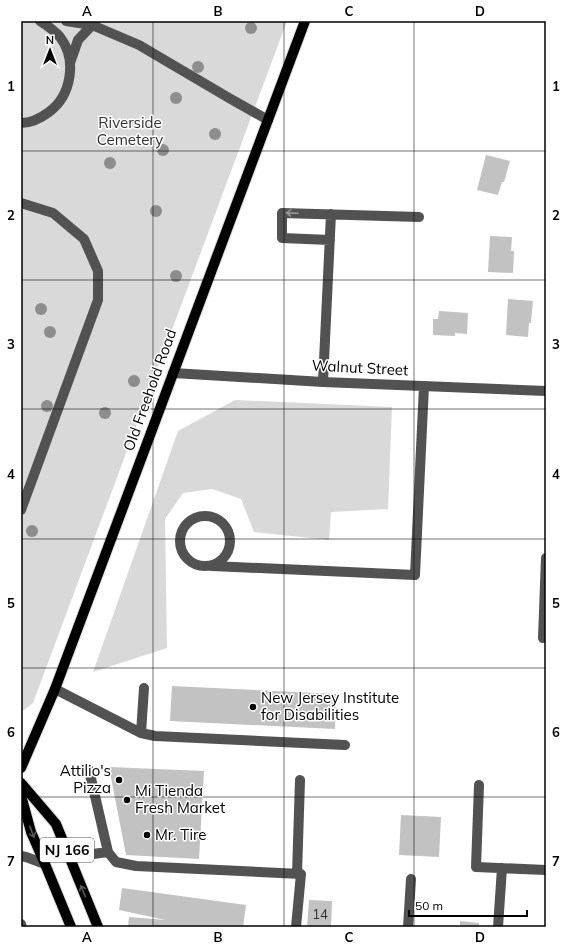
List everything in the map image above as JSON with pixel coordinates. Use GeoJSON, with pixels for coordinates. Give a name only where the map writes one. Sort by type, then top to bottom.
{"type":"FeatureCollection","features":[{"type":"Feature","properties":{"kind":"main road","name":"Old Freehold Road"},"geometry":{"type":"LineString","coordinates":[[21,768],[56,689],[172,373],[305,21]]}},
{"type":"Feature","properties":{"kind":"main road","name":"NJ 166"},"geometry":{"type":"LineString","coordinates":[[21,783],[56,824],[98,927]]}},
{"type":"Feature","properties":{"kind":"main road","name":"NJ 166"},"geometry":{"type":"LineString","coordinates":[[21,795],[31,832],[70,927]]}},
{"type":"Feature","properties":{"kind":"street"},"geometry":{"type":"LineString","coordinates":[[21,123],[26,123],[41,118],[54,108],[64,95],[70,80],[70,63],[67,50],[60,38],[51,28],[40,21]]}},
{"type":"Feature","properties":{"kind":"street"},"geometry":{"type":"LineString","coordinates":[[66,21],[94,23],[139,45],[268,120]]}},
{"type":"Feature","properties":{"kind":"street"},"geometry":{"type":"LineString","coordinates":[[70,63],[78,40],[94,23]]}},
{"type":"Feature","properties":{"kind":"street"},"geometry":{"type":"LineString","coordinates":[[21,203],[53,213],[84,239],[98,271],[98,300],[21,510]]}},
{"type":"Feature","properties":{"kind":"street"},"geometry":{"type":"LineString","coordinates":[[330,240],[282,238],[282,213],[419,217]]}},
{"type":"Feature","properties":{"kind":"street"},"geometry":{"type":"LineString","coordinates":[[323,382],[331,214]]}},
{"type":"Feature","properties":{"kind":"street","name":"Walnut Street"},"geometry":{"type":"LineString","coordinates":[[172,373],[323,382],[546,391]]}},
{"type":"Feature","properties":{"kind":"street"},"geometry":{"type":"LineString","coordinates":[[212,566],[220,562],[226,556],[230,548],[231,539],[228,530],[223,523],[216,518],[208,516],[199,517],[192,520],[186,526],[182,532],[180,540],[184,555],[197,565],[204,566],[415,575],[424,386]]}},
{"type":"Feature","properties":{"kind":"street"},"geometry":{"type":"LineString","coordinates":[[543,638],[546,558]]}},
{"type":"Feature","properties":{"kind":"street"},"geometry":{"type":"LineString","coordinates":[[141,733],[144,688]]}},
{"type":"Feature","properties":{"kind":"street"},"geometry":{"type":"LineString","coordinates":[[56,689],[141,733],[155,736],[346,745]]}},
{"type":"Feature","properties":{"kind":"street"},"geometry":{"type":"LineString","coordinates":[[89,770],[108,852],[116,862],[136,866],[301,874],[296,927]]}},
{"type":"Feature","properties":{"kind":"street"},"geometry":{"type":"LineString","coordinates":[[297,874],[300,780]]}},
{"type":"Feature","properties":{"kind":"street"},"geometry":{"type":"LineString","coordinates":[[479,785],[476,867],[546,870]]}},
{"type":"Feature","properties":{"kind":"street"},"geometry":{"type":"LineString","coordinates":[[70,858],[108,852]]}},
{"type":"Feature","properties":{"kind":"street"},"geometry":{"type":"LineString","coordinates":[[21,856],[45,864]]}},
{"type":"Feature","properties":{"kind":"street"},"geometry":{"type":"LineString","coordinates":[[498,927],[502,868]]}},
{"type":"Feature","properties":{"kind":"street"},"geometry":{"type":"LineString","coordinates":[[408,927],[411,879]]}},
{"type":"Feature","properties":{"kind":"green space","name":"Riverside Cemetery"},"geometry":{"type":"Polygon","coordinates":[[[21,21],[287,21],[33,703],[24,710],[21,710],[21,21]]]}},
{"type":"Feature","properties":{"kind":"green space"},"geometry":{"type":"Polygon","coordinates":[[[235,400],[392,407],[388,509],[331,512],[329,540],[254,532],[241,499],[212,489],[183,493],[165,519],[167,648],[93,672],[178,431],[235,400]]]}},
{"type":"Feature","properties":{"kind":"building"},"geometry":{"type":"Polygon","coordinates":[[[486,155],[510,161],[504,182],[502,182],[498,195],[477,190],[486,155]]]}},
{"type":"Feature","properties":{"kind":"building"},"geometry":{"type":"Polygon","coordinates":[[[490,236],[512,237],[511,251],[514,251],[513,273],[488,272],[490,236]]]}},
{"type":"Feature","properties":{"kind":"building"},"geometry":{"type":"Polygon","coordinates":[[[508,299],[533,301],[528,337],[506,335],[508,299]]]}},
{"type":"Feature","properties":{"kind":"building"},"geometry":{"type":"Polygon","coordinates":[[[439,311],[468,313],[467,334],[455,333],[455,336],[433,335],[433,319],[438,319],[439,311]]]}},
{"type":"Feature","properties":{"kind":"building","name":"New Jersey Institute for Disabilities"},"geometry":{"type":"Polygon","coordinates":[[[172,686],[336,694],[335,729],[170,721],[172,686]]]}},
{"type":"Feature","properties":{"kind":"building"},"geometry":{"type":"Polygon","coordinates":[[[109,767],[204,771],[199,859],[126,855],[109,767]]]}},
{"type":"Feature","properties":{"kind":"building"},"geometry":{"type":"Polygon","coordinates":[[[401,815],[441,817],[439,857],[399,855],[401,815]]]}},
{"type":"Feature","properties":{"kind":"building"},"geometry":{"type":"Polygon","coordinates":[[[122,888],[246,905],[243,927],[128,927],[129,917],[166,920],[119,910],[122,888]]]}},
{"type":"Feature","properties":{"kind":"building"},"geometry":{"type":"Polygon","coordinates":[[[309,900],[332,901],[331,927],[307,927],[309,900]]]}},
{"type":"Feature","properties":{"kind":"building"},"geometry":{"type":"Polygon","coordinates":[[[460,921],[479,923],[479,927],[460,927],[460,921]]]}},
{"type":"Feature","properties":{"kind":"place","name":"New Jersey Institute for Disabilities"},"geometry":{"type":"Point","coordinates":[253,707]}},
{"type":"Feature","properties":{"kind":"place","name":"Attilio's Pizza"},"geometry":{"type":"Point","coordinates":[119,780]}},
{"type":"Feature","properties":{"kind":"place","name":"Mi Tienda Fresh Market"},"geometry":{"type":"Point","coordinates":[127,800]}},
{"type":"Feature","properties":{"kind":"place","name":"Mr. Tire"},"geometry":{"type":"Point","coordinates":[147,835]}}]}
